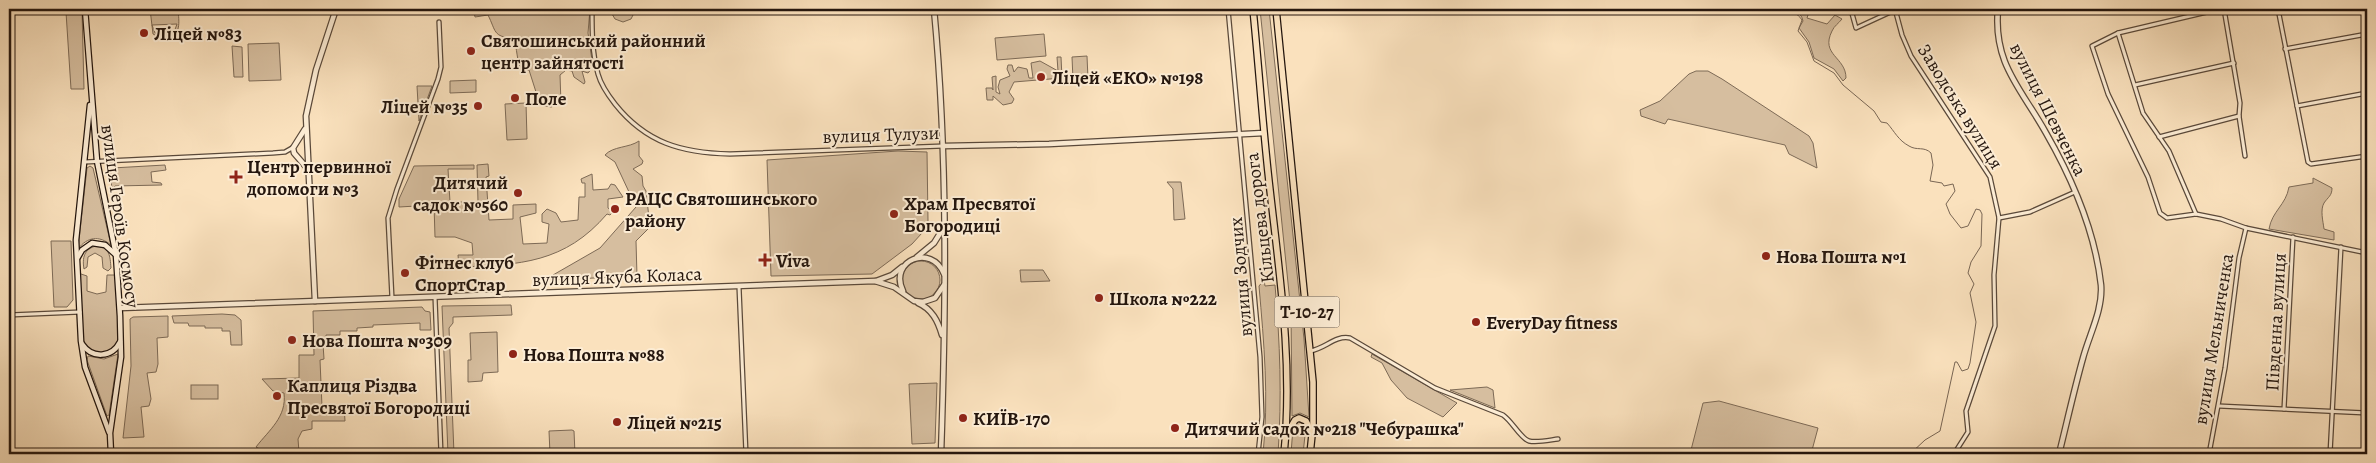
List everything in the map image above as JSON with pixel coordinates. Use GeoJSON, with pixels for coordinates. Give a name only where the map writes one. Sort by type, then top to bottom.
{"type":"FeatureCollection","features":[{"type":"Feature","properties":{"kind":"highway","name":"Кільцева дорога"},"geometry":{"type":"LineString","coordinates":[[1253,9],[1264,133],[1285,313],[1288,387],[1284,454]]}},
{"type":"Feature","properties":{"kind":"highway","name":"Т-10-27"},"geometry":{"type":"LineString","coordinates":[[1276,9],[1310,351],[1314,409],[1310,454]]}},
{"type":"Feature","properties":{"kind":"highway"},"geometry":{"type":"LineString","coordinates":[[1286,435],[1295,420],[1301,418],[1309,425],[1312,438]]}},
{"type":"Feature","properties":{"kind":"street","name":"вулиця Героїв Космосу"},"geometry":{"type":"LineString","coordinates":[[85,9],[97,162],[116,255],[120,308],[121,357],[110,433],[111,454]]}},
{"type":"Feature","properties":{"kind":"street"},"geometry":{"type":"LineString","coordinates":[[314,301],[305,128],[311,87],[336,9]]}},
{"type":"Feature","properties":{"kind":"street","name":"вулиця Тулузи"},"geometry":{"type":"LineString","coordinates":[[592,9],[591,37],[598,74],[607,93],[628,120],[654,138],[698,153],[730,154],[960,147],[1264,133]]}},
{"type":"Feature","properties":{"kind":"street"},"geometry":{"type":"LineString","coordinates":[[934,9],[944,146],[941,454]]}},
{"type":"Feature","properties":{"kind":"street","name":"вулиця Зодчих"},"geometry":{"type":"LineString","coordinates":[[1228,9],[1260,357],[1262,417],[1258,454]]}},
{"type":"Feature","properties":{"kind":"street","name":"Заводська вулиця"},"geometry":{"type":"LineString","coordinates":[[1835,9],[1853,9],[1856,28],[1895,9],[1911,56],[1990,177],[2000,218],[1994,275],[1994,326],[1966,411],[1968,432],[1954,454]]}},
{"type":"Feature","properties":{"kind":"street","name":"вулиця Шевченка"},"geometry":{"type":"LineString","coordinates":[[1998,9],[1998,40],[2005,64],[2047,134],[2075,192],[2090,231],[2098,268],[2101,298],[2059,454]]}},
{"type":"Feature","properties":{"kind":"street"},"geometry":{"type":"LineString","coordinates":[[2220,9],[2118,33],[2093,44],[2092,47],[2108,94],[2140,159],[2160,213],[2164,217],[2196,214],[2220,219],[2246,228],[2367,253]]}},
{"type":"Feature","properties":{"kind":"street"},"geometry":{"type":"LineString","coordinates":[[2224,9],[2240,103],[2239,116],[2245,156]]}},
{"type":"Feature","properties":{"kind":"street"},"geometry":{"type":"LineString","coordinates":[[2278,9],[2308,162],[2311,164],[2367,156]]}},
{"type":"Feature","properties":{"kind":"street"},"geometry":{"type":"LineString","coordinates":[[392,298],[388,218],[438,79],[441,67],[439,22]]}},
{"type":"Feature","properties":{"kind":"street"},"geometry":{"type":"LineString","coordinates":[[2118,33],[2144,113],[2179,170],[2196,214]]}},
{"type":"Feature","properties":{"kind":"street"},"geometry":{"type":"LineString","coordinates":[[2285,49],[2367,34]]}},
{"type":"Feature","properties":{"kind":"street"},"geometry":{"type":"LineString","coordinates":[[2135,85],[2234,63]]}},
{"type":"Feature","properties":{"kind":"street","name":"вулиця Героїв Космосу"},"geometry":{"type":"LineString","coordinates":[[91,92],[76,240],[81,341],[85,367],[110,433]]}},
{"type":"Feature","properties":{"kind":"street"},"geometry":{"type":"LineString","coordinates":[[2296,106],[2367,93]]}},
{"type":"Feature","properties":{"kind":"street"},"geometry":{"type":"LineString","coordinates":[[2159,137],[2239,116]]}},
{"type":"Feature","properties":{"kind":"street"},"geometry":{"type":"LineString","coordinates":[[305,128],[293,151],[307,168]]}},
{"type":"Feature","properties":{"kind":"street"},"geometry":{"type":"LineString","coordinates":[[85,162],[273,153],[285,152],[296,144],[307,144]]}},
{"type":"Feature","properties":{"kind":"street"},"geometry":{"type":"LineString","coordinates":[[298,156],[307,154]]}},
{"type":"Feature","properties":{"kind":"street"},"geometry":{"type":"LineString","coordinates":[[2000,218],[2030,212],[2075,192]]}},
{"type":"Feature","properties":{"kind":"street"},"geometry":{"type":"LineString","coordinates":[[943,339],[940,328],[928,309],[905,294],[900,284],[903,266],[934,243],[944,227]]}},
{"type":"Feature","properties":{"kind":"street","name":"вулиця Мельниченка"},"geometry":{"type":"LineString","coordinates":[[2209,454],[2219,406],[2241,248],[2246,228]]}},
{"type":"Feature","properties":{"kind":"street","name":"Південна вулиця"},"geometry":{"type":"LineString","coordinates":[[2284,409],[2293,237]]}},
{"type":"Feature","properties":{"kind":"street"},"geometry":{"type":"LineString","coordinates":[[77,262],[82,250],[92,243],[105,245],[116,255]]}},
{"type":"Feature","properties":{"kind":"street"},"geometry":{"type":"LineString","coordinates":[[2330,454],[2341,247]]}},
{"type":"Feature","properties":{"kind":"street"},"geometry":{"type":"LineString","coordinates":[[916,258],[934,260],[940,266],[944,275]]}},
{"type":"Feature","properties":{"kind":"street","name":"вулиця Якуба Коласа"},"geometry":{"type":"LineString","coordinates":[[120,308],[875,281],[892,275],[903,266]]}},
{"type":"Feature","properties":{"kind":"street","name":"вулиця Якуба Коласа"},"geometry":{"type":"LineString","coordinates":[[875,281],[894,287],[905,294]]}},
{"type":"Feature","properties":{"kind":"street"},"geometry":{"type":"LineString","coordinates":[[914,301],[923,302],[935,298],[944,284]]}},
{"type":"Feature","properties":{"kind":"street"},"geometry":{"type":"LineString","coordinates":[[739,287],[746,454]]}},
{"type":"Feature","properties":{"kind":"street"},"geometry":{"type":"LineString","coordinates":[[435,297],[441,454]]}},
{"type":"Feature","properties":{"kind":"street"},"geometry":{"type":"LineString","coordinates":[[9,315],[80,312]]}},
{"type":"Feature","properties":{"kind":"street"},"geometry":{"type":"LineString","coordinates":[[81,341],[92,353],[104,355],[115,349],[121,338]]}},
{"type":"Feature","properties":{"kind":"street"},"geometry":{"type":"LineString","coordinates":[[1310,351],[1325,348],[1340,338],[1354,340],[1435,388],[1503,415],[1512,421],[1524,438],[1530,442],[1558,439]]}},
{"type":"Feature","properties":{"kind":"street"},"geometry":{"type":"LineString","coordinates":[[2219,406],[2367,413]]}},
{"type":"Feature","properties":{"kind":"street"},"geometry":{"type":"LineString","coordinates":[[2209,454],[2226,454]]}},
{"type":"Feature","properties":{"kind":"shaded area"},"geometry":{"type":"Polygon","coordinates":[[[150,9],[178,9],[178,28],[174,35],[165,40],[153,34],[150,9]],[[177,24],[152,25],[155,33],[165,38],[173,35],[177,24]]]}},
{"type":"Feature","properties":{"kind":"shaded area"},"geometry":{"type":"Polygon","coordinates":[[[486,9],[590,9],[588,33],[593,67],[588,73],[582,71],[584,84],[574,77],[572,71],[566,70],[560,75],[561,104],[551,107],[536,104],[533,97],[536,92],[529,70],[522,71],[520,67],[513,38],[498,35],[488,15],[475,17],[474,12],[486,9]]]}},
{"type":"Feature","properties":{"kind":"shaded area"},"geometry":{"type":"Polygon","coordinates":[[[609,9],[636,9],[631,19],[623,22],[615,19],[609,9]]]}},
{"type":"Feature","properties":{"kind":"shaded area"},"geometry":{"type":"Polygon","coordinates":[[[1260,9],[1269,9],[1304,339],[1309,417],[1300,413],[1292,416],[1291,312],[1260,9]]]}},
{"type":"Feature","properties":{"kind":"shaded area"},"geometry":{"type":"Polygon","coordinates":[[[1787,9],[1810,9],[1807,18],[1827,24],[1835,15],[1842,19],[1832,31],[1829,46],[1845,71],[1846,78],[1843,81],[1834,69],[1814,58],[1809,42],[1799,28],[1803,21],[1801,15],[1787,9]]]}},
{"type":"Feature","properties":{"kind":"shaded area"},"geometry":{"type":"Polygon","coordinates":[[[82,11],[84,89],[71,89],[66,12],[82,11]]]}},
{"type":"Feature","properties":{"kind":"shaded area"},"geometry":{"type":"Polygon","coordinates":[[[1044,34],[1046,56],[997,60],[995,38],[1044,34]]]}},
{"type":"Feature","properties":{"kind":"shaded area"},"geometry":{"type":"Polygon","coordinates":[[[279,43],[281,80],[249,81],[248,44],[279,43]]]}},
{"type":"Feature","properties":{"kind":"shaded area"},"geometry":{"type":"Polygon","coordinates":[[[232,46],[242,47],[243,77],[234,77],[232,46]]]}},
{"type":"Feature","properties":{"kind":"shaded area"},"geometry":{"type":"Polygon","coordinates":[[[1087,56],[1088,79],[1073,80],[1072,57],[1087,56]]]}},
{"type":"Feature","properties":{"kind":"shaded area"},"geometry":{"type":"Polygon","coordinates":[[[1057,57],[1061,57],[1062,78],[1014,82],[1009,92],[1014,99],[1012,103],[1003,105],[993,96],[993,100],[987,100],[986,88],[992,88],[993,90],[992,77],[996,76],[996,92],[1000,94],[998,87],[1000,80],[1010,76],[1007,69],[1008,65],[1012,65],[1014,72],[1018,67],[1027,69],[1029,78],[1033,78],[1031,63],[1040,61],[1058,71],[1057,57]]]}},
{"type":"Feature","properties":{"kind":"shaded area"},"geometry":{"type":"Polygon","coordinates":[[[1696,71],[1708,71],[1722,79],[1809,136],[1813,143],[1817,168],[1789,154],[1785,145],[1668,119],[1665,124],[1641,116],[1640,110],[1660,101],[1689,74],[1696,71]]]}},
{"type":"Feature","properties":{"kind":"shaded area"},"geometry":{"type":"Polygon","coordinates":[[[476,80],[476,92],[450,93],[450,81],[476,80]]]}},
{"type":"Feature","properties":{"kind":"shaded area"},"geometry":{"type":"Polygon","coordinates":[[[417,86],[432,86],[419,121],[417,86]]]}},
{"type":"Feature","properties":{"kind":"shaded area"},"geometry":{"type":"Polygon","coordinates":[[[526,103],[527,139],[507,140],[505,104],[526,103]]]}},
{"type":"Feature","properties":{"kind":"shaded area"},"geometry":{"type":"Polygon","coordinates":[[[639,141],[639,156],[643,161],[642,164],[633,169],[642,176],[649,218],[645,218],[646,224],[650,227],[636,241],[637,276],[551,280],[553,275],[600,248],[636,207],[615,162],[605,155],[612,150],[639,141]]]}},
{"type":"Feature","properties":{"kind":"shaded area"},"geometry":{"type":"Polygon","coordinates":[[[898,151],[927,152],[928,221],[922,233],[912,244],[872,274],[771,276],[767,160],[898,151]]]}},
{"type":"Feature","properties":{"kind":"shaded area"},"geometry":{"type":"Polygon","coordinates":[[[488,164],[489,176],[486,177],[489,220],[513,219],[513,205],[536,204],[536,213],[520,217],[523,244],[547,243],[549,224],[542,222],[542,214],[547,209],[556,213],[561,222],[578,220],[579,197],[585,197],[585,183],[582,183],[581,179],[592,174],[593,190],[608,189],[611,184],[615,185],[623,197],[608,199],[608,208],[613,212],[610,215],[607,214],[575,243],[558,252],[522,262],[459,267],[458,255],[473,255],[472,243],[455,237],[435,237],[434,205],[399,207],[399,199],[414,166],[474,165],[474,169],[448,169],[450,202],[478,202],[477,165],[488,164]]]}},
{"type":"Feature","properties":{"kind":"shaded area"},"geometry":{"type":"Polygon","coordinates":[[[165,165],[166,170],[151,172],[152,182],[161,183],[162,185],[115,186],[112,189],[110,171],[112,168],[165,165]]]}},
{"type":"Feature","properties":{"kind":"shaded area"},"geometry":{"type":"Polygon","coordinates":[[[90,166],[93,168],[111,245],[102,240],[93,239],[85,242],[78,249],[87,168],[90,166]]]}},
{"type":"Feature","properties":{"kind":"shaded area"},"geometry":{"type":"Polygon","coordinates":[[[2313,178],[2332,188],[2331,195],[2324,203],[2322,212],[2324,229],[2334,232],[2334,240],[2269,229],[2273,217],[2285,199],[2289,187],[2313,183],[2313,178]]]}},
{"type":"Feature","properties":{"kind":"shaded area"},"geometry":{"type":"Polygon","coordinates":[[[1167,182],[1181,182],[1185,219],[1174,220],[1173,189],[1167,182]]]}},
{"type":"Feature","properties":{"kind":"shaded area"},"geometry":{"type":"Polygon","coordinates":[[[51,241],[71,241],[73,300],[67,307],[54,307],[51,241]]]}},
{"type":"Feature","properties":{"kind":"shaded area"},"geometry":{"type":"Polygon","coordinates":[[[96,246],[107,250],[111,268],[108,271],[103,268],[102,257],[95,253],[88,257],[87,267],[84,269],[83,261],[86,252],[96,246]]]}},
{"type":"Feature","properties":{"kind":"shaded area"},"geometry":{"type":"Polygon","coordinates":[[[921,261],[934,267],[940,280],[934,293],[921,299],[908,293],[902,280],[908,267],[921,261]]]}},
{"type":"Feature","properties":{"kind":"shaded area"},"geometry":{"type":"Polygon","coordinates":[[[1020,270],[1043,270],[1050,281],[1021,282],[1020,270]]]}},
{"type":"Feature","properties":{"kind":"shaded area"},"geometry":{"type":"Polygon","coordinates":[[[81,274],[87,276],[87,291],[97,294],[106,292],[107,275],[115,275],[118,339],[112,348],[103,353],[93,351],[85,344],[83,339],[79,276],[81,274]]]}},
{"type":"Feature","properties":{"kind":"shaded area"},"geometry":{"type":"Polygon","coordinates":[[[1264,280],[1265,286],[1275,285],[1277,306],[1280,391],[1278,454],[1263,454],[1266,391],[1259,286],[1264,280]]]}},
{"type":"Feature","properties":{"kind":"shaded area"},"geometry":{"type":"Polygon","coordinates":[[[511,305],[512,315],[453,317],[453,323],[449,328],[454,454],[448,454],[442,306],[511,305]]]}},
{"type":"Feature","properties":{"kind":"shaded area"},"geometry":{"type":"Polygon","coordinates":[[[422,307],[425,311],[430,312],[431,330],[420,330],[420,323],[373,325],[373,327],[357,328],[357,331],[340,331],[340,335],[326,335],[326,343],[323,344],[324,359],[320,360],[322,407],[344,406],[345,421],[312,421],[312,429],[302,431],[298,439],[299,452],[267,453],[256,447],[276,423],[283,409],[284,402],[284,393],[273,391],[262,379],[299,378],[299,355],[314,355],[313,311],[422,307]]]}},
{"type":"Feature","properties":{"kind":"shaded area"},"geometry":{"type":"Polygon","coordinates":[[[235,315],[241,320],[242,345],[231,345],[230,331],[222,331],[222,328],[189,326],[188,323],[174,323],[172,316],[235,315]]]}},
{"type":"Feature","properties":{"kind":"shaded area"},"geometry":{"type":"Polygon","coordinates":[[[168,316],[168,337],[157,338],[158,364],[156,372],[147,373],[151,399],[149,406],[141,407],[144,437],[123,438],[131,366],[130,319],[133,317],[168,316]]]}},
{"type":"Feature","properties":{"kind":"shaded area"},"geometry":{"type":"Polygon","coordinates":[[[497,332],[498,372],[483,373],[482,381],[468,382],[468,360],[471,360],[470,333],[497,332]]]}},
{"type":"Feature","properties":{"kind":"shaded area"},"geometry":{"type":"Polygon","coordinates":[[[118,354],[109,415],[107,416],[87,360],[88,356],[104,359],[118,354]]]}},
{"type":"Feature","properties":{"kind":"shaded area"},"geometry":{"type":"Polygon","coordinates":[[[1372,354],[1457,403],[1443,417],[1407,398],[1391,380],[1382,363],[1371,357],[1372,354]]]}},
{"type":"Feature","properties":{"kind":"shaded area"},"geometry":{"type":"Polygon","coordinates":[[[937,383],[935,443],[912,444],[909,384],[937,383]]]}},
{"type":"Feature","properties":{"kind":"shaded area"},"geometry":{"type":"Polygon","coordinates":[[[191,385],[218,385],[218,399],[191,399],[191,385]]]}},
{"type":"Feature","properties":{"kind":"shaded area"},"geometry":{"type":"Polygon","coordinates":[[[1487,387],[1493,390],[1495,408],[1450,390],[1487,387]]]}},
{"type":"Feature","properties":{"kind":"shaded area"},"geometry":{"type":"Polygon","coordinates":[[[1719,401],[1818,428],[1811,454],[1690,454],[1703,403],[1719,401]]]}},
{"type":"Feature","properties":{"kind":"shaded area"},"geometry":{"type":"Polygon","coordinates":[[[1298,421],[1306,426],[1303,454],[1291,454],[1293,427],[1298,421]]]}},
{"type":"Feature","properties":{"kind":"shaded area"},"geometry":{"type":"Polygon","coordinates":[[[549,431],[574,431],[575,454],[550,454],[549,431]]]}},
{"type":"Feature","properties":{"kind":"waterway"},"geometry":{"type":"LineString","coordinates":[[1786,9],[1786,14],[1796,14],[1802,20],[1798,31],[1807,42],[1814,61],[1834,73],[1843,85],[1874,111],[1881,122],[1887,123],[1905,144],[1931,153],[1933,165],[1930,181],[1942,183],[1944,186],[1953,184],[1955,191],[1946,204],[1950,214],[1961,228],[1968,226],[1976,209],[1980,210],[1982,214],[1981,246],[1971,262],[1968,273],[1974,284],[1970,293],[1976,322],[1970,363],[1968,369],[1962,371],[1957,362],[1955,362],[1940,431],[1925,440],[1910,454]]}},
{"type":"Feature","properties":{"kind":"place","name":"Ліцей №83"},"geometry":{"type":"Point","coordinates":[144,33]}},
{"type":"Feature","properties":{"kind":"place","name":"Святошинський районний центр зайнятості"},"geometry":{"type":"Point","coordinates":[471,51]}},
{"type":"Feature","properties":{"kind":"place","name":"Ліцей «ЕКО» №198"},"geometry":{"type":"Point","coordinates":[1041,77]}},
{"type":"Feature","properties":{"kind":"place","name":"Поле"},"geometry":{"type":"Point","coordinates":[515,98]}},
{"type":"Feature","properties":{"kind":"place","name":"Ліцей №35"},"geometry":{"type":"Point","coordinates":[478,106]}},
{"type":"Feature","properties":{"kind":"place","name":"Центр первинної допомоги №3"},"geometry":{"type":"Point","coordinates":[236,177]}},
{"type":"Feature","properties":{"kind":"place","name":"Дитячий садок №560"},"geometry":{"type":"Point","coordinates":[518,193]}},
{"type":"Feature","properties":{"kind":"place","name":"РАЦС Святошинського району"},"geometry":{"type":"Point","coordinates":[615,209]}},
{"type":"Feature","properties":{"kind":"place","name":"Храм Пресвятої Богородиці"},"geometry":{"type":"Point","coordinates":[894,214]}},
{"type":"Feature","properties":{"kind":"place","name":"Нова Пошта №1"},"geometry":{"type":"Point","coordinates":[1766,256]}},
{"type":"Feature","properties":{"kind":"place","name":"Viva"},"geometry":{"type":"Point","coordinates":[765,260]}},
{"type":"Feature","properties":{"kind":"place","name":"Фітнес клуб СпортСтар"},"geometry":{"type":"Point","coordinates":[405,273]}},
{"type":"Feature","properties":{"kind":"place","name":"Школа №222"},"geometry":{"type":"Point","coordinates":[1099,298]}},
{"type":"Feature","properties":{"kind":"place","name":"EveryDay fitness"},"geometry":{"type":"Point","coordinates":[1476,322]}},
{"type":"Feature","properties":{"kind":"place","name":"Нова Пошта №309"},"geometry":{"type":"Point","coordinates":[292,340]}},
{"type":"Feature","properties":{"kind":"place","name":"Нова Пошта №88"},"geometry":{"type":"Point","coordinates":[513,354]}},
{"type":"Feature","properties":{"kind":"place","name":"Каплиця Різдва Пресвятої Богородиці"},"geometry":{"type":"Point","coordinates":[277,396]}},
{"type":"Feature","properties":{"kind":"place","name":"КИЇВ-170"},"geometry":{"type":"Point","coordinates":[963,418]}},
{"type":"Feature","properties":{"kind":"place","name":"Ліцей №215"},"geometry":{"type":"Point","coordinates":[617,422]}},
{"type":"Feature","properties":{"kind":"place","name":"Дитячий садок №218 \"Чебурашка\""},"geometry":{"type":"Point","coordinates":[1175,428]}}]}
